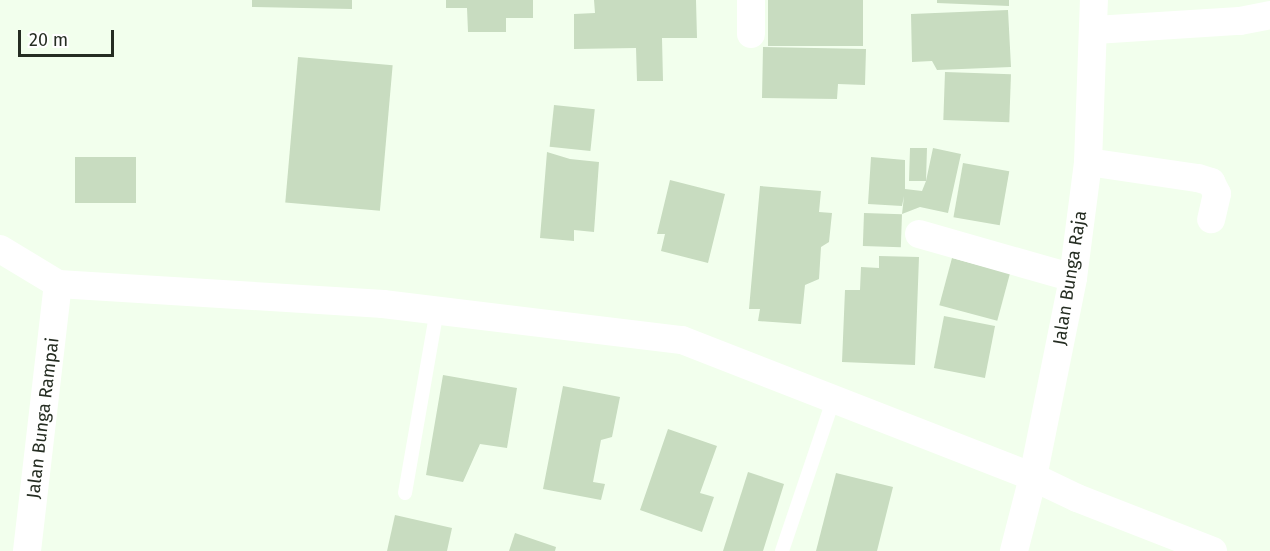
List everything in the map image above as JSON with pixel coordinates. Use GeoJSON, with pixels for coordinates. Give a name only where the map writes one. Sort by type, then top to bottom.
{"type":"FeatureCollection","features":[{"type":"Feature","properties":{"kind":"street"},"geometry":{"type":"LineString","coordinates":[[751,0],[751,34]]}},
{"type":"Feature","properties":{"kind":"street","name":"Jalan Bunga Raja"},"geometry":{"type":"LineString","coordinates":[[1014,551],[1033,477],[1073,278],[1088,162],[1095,30],[1094,0]]}},
{"type":"Feature","properties":{"kind":"street"},"geometry":{"type":"LineString","coordinates":[[1095,30],[1240,21],[1270,15]]}},
{"type":"Feature","properties":{"kind":"street"},"geometry":{"type":"LineString","coordinates":[[1088,162],[1198,178],[1211,182],[1217,194],[1211,219]]}},
{"type":"Feature","properties":{"kind":"street"},"geometry":{"type":"LineString","coordinates":[[919,234],[1073,278]]}},
{"type":"Feature","properties":{"kind":"street"},"geometry":{"type":"LineString","coordinates":[[0,249],[58,284],[383,304],[682,340],[1033,477],[1077,498],[1213,551]]}},
{"type":"Feature","properties":{"kind":"street","name":"Jalan Bunga Rampai"},"geometry":{"type":"LineString","coordinates":[[27,551],[58,284]]}},
{"type":"Feature","properties":{"kind":"lane"},"geometry":{"type":"LineString","coordinates":[[405,493],[437,310]]}},
{"type":"Feature","properties":{"kind":"lane"},"geometry":{"type":"LineString","coordinates":[[782,551],[833,400]]}},
{"type":"Feature","properties":{"kind":"building"},"geometry":{"type":"Polygon","coordinates":[[[252,0],[352,0],[352,9],[252,7],[252,0]]]}},
{"type":"Feature","properties":{"kind":"building"},"geometry":{"type":"Polygon","coordinates":[[[446,0],[533,0],[533,18],[506,18],[506,32],[468,32],[467,8],[446,8],[446,0]]]}},
{"type":"Feature","properties":{"kind":"building"},"geometry":{"type":"Polygon","coordinates":[[[594,0],[696,0],[697,38],[662,38],[663,81],[637,81],[636,48],[574,49],[574,14],[595,13],[594,0]]]}},
{"type":"Feature","properties":{"kind":"building"},"geometry":{"type":"Polygon","coordinates":[[[768,0],[863,0],[863,46],[768,46],[768,0]]]}},
{"type":"Feature","properties":{"kind":"building"},"geometry":{"type":"Polygon","coordinates":[[[937,0],[1009,0],[1009,6],[937,3],[937,0]]]}},
{"type":"Feature","properties":{"kind":"building"},"geometry":{"type":"Polygon","coordinates":[[[1008,10],[1011,67],[937,70],[932,61],[912,62],[911,14],[1008,10]]]}},
{"type":"Feature","properties":{"kind":"building"},"geometry":{"type":"Polygon","coordinates":[[[763,47],[866,49],[865,85],[838,84],[837,99],[762,98],[763,47]]]}},
{"type":"Feature","properties":{"kind":"building"},"geometry":{"type":"Polygon","coordinates":[[[298,57],[393,65],[380,211],[285,202],[298,57]]]}},
{"type":"Feature","properties":{"kind":"building"},"geometry":{"type":"Polygon","coordinates":[[[945,72],[1011,74],[1009,122],[943,120],[945,72]]]}},
{"type":"Feature","properties":{"kind":"building"},"geometry":{"type":"Polygon","coordinates":[[[554,105],[595,109],[590,151],[550,147],[554,105]]]}},
{"type":"Feature","properties":{"kind":"building"},"geometry":{"type":"Polygon","coordinates":[[[910,148],[927,148],[926,181],[909,181],[910,148]]]}},
{"type":"Feature","properties":{"kind":"building"},"geometry":{"type":"Polygon","coordinates":[[[933,148],[961,154],[948,213],[920,207],[902,214],[904,196],[902,206],[868,204],[871,157],[905,160],[905,189],[922,191],[933,148]]]}},
{"type":"Feature","properties":{"kind":"building"},"geometry":{"type":"Polygon","coordinates":[[[547,152],[570,159],[599,162],[594,232],[574,230],[574,241],[540,238],[547,152]]]}},
{"type":"Feature","properties":{"kind":"building"},"geometry":{"type":"Polygon","coordinates":[[[75,157],[136,157],[136,203],[75,203],[75,157]]]}},
{"type":"Feature","properties":{"kind":"building"},"geometry":{"type":"Polygon","coordinates":[[[963,163],[1009,171],[1000,225],[953,217],[963,163]]]}},
{"type":"Feature","properties":{"kind":"building"},"geometry":{"type":"Polygon","coordinates":[[[670,180],[725,194],[708,263],[661,251],[665,234],[657,234],[670,180]]]}},
{"type":"Feature","properties":{"kind":"building"},"geometry":{"type":"Polygon","coordinates":[[[760,186],[821,191],[819,212],[832,213],[829,242],[821,247],[819,279],[805,285],[801,324],[758,321],[760,309],[749,309],[760,186]]]}},
{"type":"Feature","properties":{"kind":"building"},"geometry":{"type":"Polygon","coordinates":[[[864,213],[902,214],[901,247],[863,246],[864,213]]]}},
{"type":"Feature","properties":{"kind":"building"},"geometry":{"type":"Polygon","coordinates":[[[879,256],[919,257],[915,365],[842,362],[845,290],[860,290],[861,267],[879,268],[879,256]]]}},
{"type":"Feature","properties":{"kind":"building"},"geometry":{"type":"Polygon","coordinates":[[[952,258],[1010,274],[997,321],[939,305],[952,258]]]}},
{"type":"Feature","properties":{"kind":"building"},"geometry":{"type":"Polygon","coordinates":[[[944,316],[995,326],[985,378],[934,368],[944,316]]]}},
{"type":"Feature","properties":{"kind":"building"},"geometry":{"type":"Polygon","coordinates":[[[443,375],[517,388],[507,448],[480,444],[463,482],[426,475],[443,375]]]}},
{"type":"Feature","properties":{"kind":"building"},"geometry":{"type":"Polygon","coordinates":[[[563,386],[620,397],[612,437],[601,440],[593,482],[605,484],[601,500],[543,489],[563,386]]]}},
{"type":"Feature","properties":{"kind":"building"},"geometry":{"type":"Polygon","coordinates":[[[668,429],[717,446],[700,493],[714,497],[702,532],[640,510],[668,429]]]}},
{"type":"Feature","properties":{"kind":"building"},"geometry":{"type":"Polygon","coordinates":[[[748,472],[784,484],[763,551],[723,551],[748,472]]]}},
{"type":"Feature","properties":{"kind":"building"},"geometry":{"type":"Polygon","coordinates":[[[836,473],[893,487],[877,551],[816,551],[836,473]]]}},
{"type":"Feature","properties":{"kind":"building"},"geometry":{"type":"Polygon","coordinates":[[[395,515],[452,528],[447,551],[387,551],[395,515]]]}},
{"type":"Feature","properties":{"kind":"building"},"geometry":{"type":"Polygon","coordinates":[[[515,533],[556,547],[555,551],[509,551],[515,533]]]}}]}
